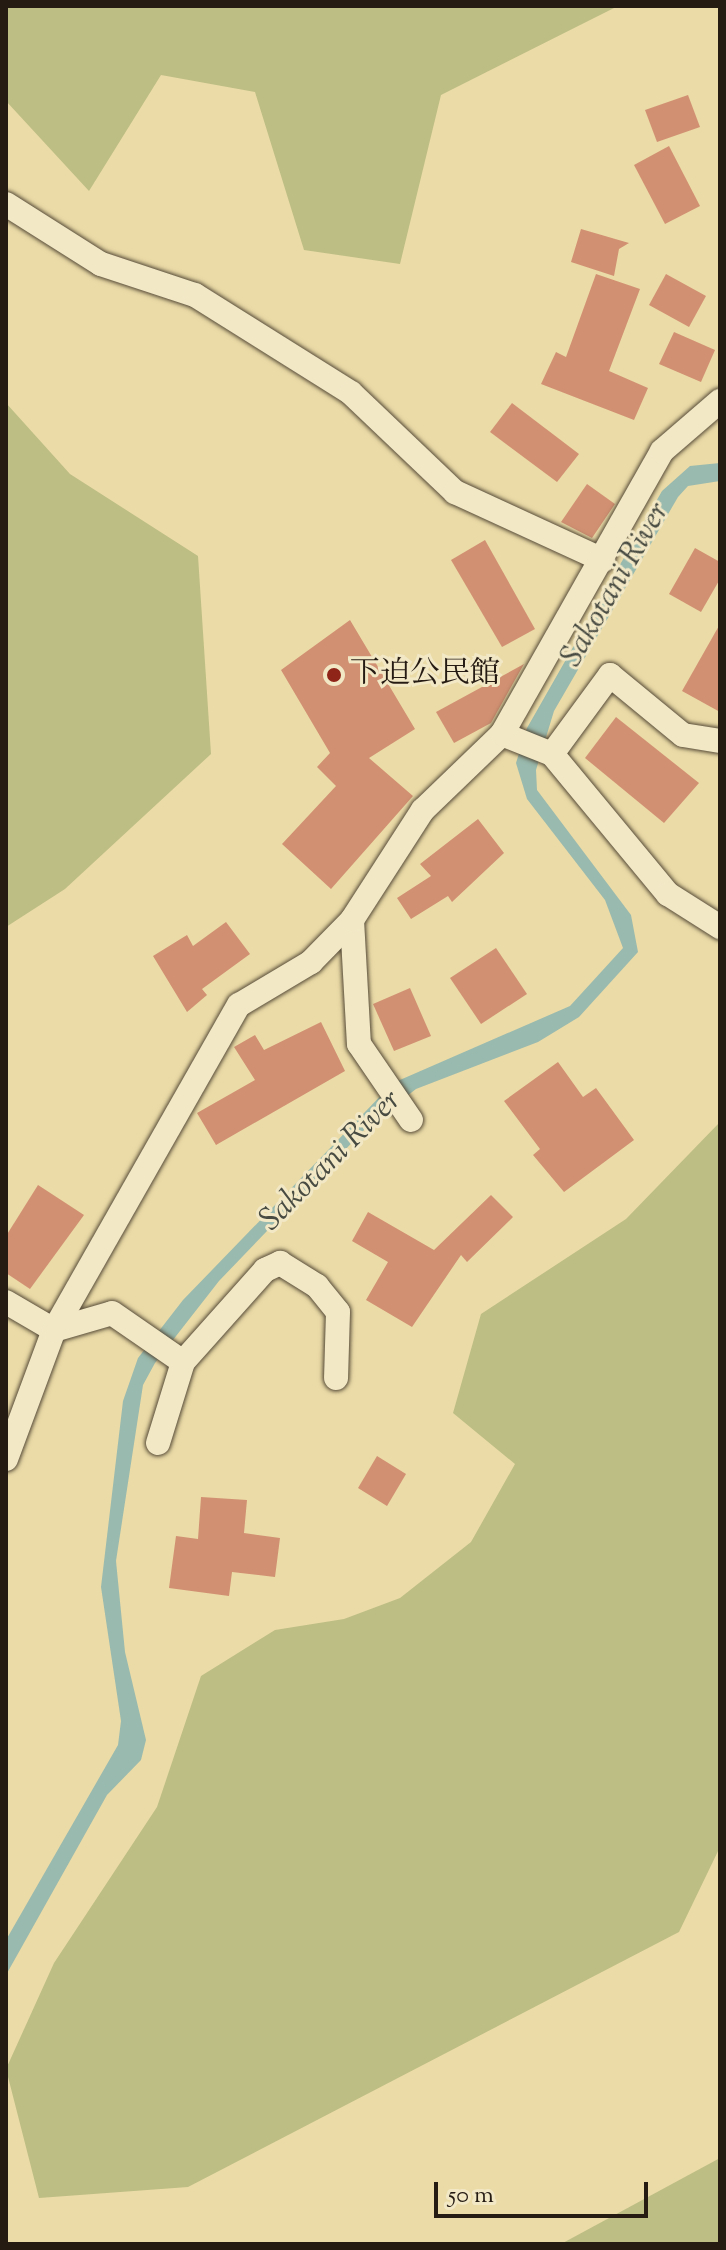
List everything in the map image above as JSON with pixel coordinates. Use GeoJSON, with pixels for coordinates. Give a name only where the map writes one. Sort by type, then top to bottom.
{"type":"FeatureCollection","features":[{"type":"Feature","properties":{"kind":"street"},"geometry":{"type":"LineString","coordinates":[[6,204],[101,264],[195,295],[351,393],[455,492],[603,560]]}},
{"type":"Feature","properties":{"kind":"street"},"geometry":{"type":"LineString","coordinates":[[6,1459],[54,1330],[239,1005],[311,962],[352,920],[423,810],[509,737],[662,451],[720,401]]}},
{"type":"Feature","properties":{"kind":"street"},"geometry":{"type":"LineString","coordinates":[[552,754],[610,675],[683,735],[720,741]]}},
{"type":"Feature","properties":{"kind":"street"},"geometry":{"type":"LineString","coordinates":[[509,737],[552,754],[668,894],[720,927]]}},
{"type":"Feature","properties":{"kind":"street"},"geometry":{"type":"LineString","coordinates":[[352,920],[359,1044],[376,1077],[406,1114]]}},
{"type":"Feature","properties":{"kind":"street"},"geometry":{"type":"LineString","coordinates":[[158,1443],[178,1359],[265,1270],[280,1263],[307,1277],[338,1312],[336,1378]]}},
{"type":"Feature","properties":{"kind":"street"},"geometry":{"type":"LineString","coordinates":[[6,1302],[54,1330],[112,1313],[178,1359]]}},
{"type":"Feature","properties":{"kind":"green space"},"geometry":{"type":"Polygon","coordinates":[[[6,6],[618,6],[441,95],[400,264],[304,250],[255,92],[161,75],[89,191],[6,101],[6,6]]]}},
{"type":"Feature","properties":{"kind":"green space"},"geometry":{"type":"Polygon","coordinates":[[[6,403],[70,474],[198,556],[211,754],[65,889],[6,927],[6,403]]]}},
{"type":"Feature","properties":{"kind":"green space"},"geometry":{"type":"Polygon","coordinates":[[[720,1122],[720,1847],[679,1932],[188,2187],[39,2198],[6,2069],[54,1963],[157,1807],[201,1676],[275,1630],[344,1619],[400,1598],[471,1542],[515,1464],[453,1413],[481,1314],[626,1219],[720,1122]]]}},
{"type":"Feature","properties":{"kind":"green space"},"geometry":{"type":"Polygon","coordinates":[[[720,2158],[720,2244],[561,2244],[720,2158]]]}},
{"type":"Feature","properties":{"kind":"water","name":"Sakotani River"},"geometry":{"type":"Polygon","coordinates":[[[720,463],[720,481],[688,486],[678,497],[554,711],[536,770],[537,790],[631,915],[638,952],[579,1017],[538,1042],[416,1089],[368,1126],[219,1281],[155,1363],[143,1385],[116,1561],[125,1652],[146,1740],[141,1760],[107,1795],[6,1975],[6,1940],[118,1745],[121,1721],[101,1587],[123,1401],[138,1358],[183,1300],[393,1083],[570,1006],[623,948],[605,900],[527,799],[516,763],[527,728],[662,491],[690,466],[720,463]]]}},
{"type":"Feature","properties":{"kind":"building"},"geometry":{"type":"Polygon","coordinates":[[[688,95],[700,127],[657,142],[645,110],[688,95]]]}},
{"type":"Feature","properties":{"kind":"building"},"geometry":{"type":"Polygon","coordinates":[[[669,146],[700,206],[665,224],[634,165],[669,146]]]}},
{"type":"Feature","properties":{"kind":"building"},"geometry":{"type":"Polygon","coordinates":[[[581,229],[629,243],[619,249],[614,276],[571,262],[581,229]]]}},
{"type":"Feature","properties":{"kind":"building"},"geometry":{"type":"Polygon","coordinates":[[[596,274],[640,289],[609,371],[648,388],[634,420],[541,384],[556,352],[566,357],[596,274]]]}},
{"type":"Feature","properties":{"kind":"building"},"geometry":{"type":"Polygon","coordinates":[[[666,274],[706,296],[689,327],[649,305],[666,274]]]}},
{"type":"Feature","properties":{"kind":"building"},"geometry":{"type":"Polygon","coordinates":[[[674,332],[715,350],[701,382],[659,364],[674,332]]]}},
{"type":"Feature","properties":{"kind":"building"},"geometry":{"type":"Polygon","coordinates":[[[512,403],[579,454],[557,482],[490,432],[512,403]]]}},
{"type":"Feature","properties":{"kind":"building"},"geometry":{"type":"Polygon","coordinates":[[[587,484],[615,504],[592,538],[561,522],[587,484]]]}},
{"type":"Feature","properties":{"kind":"building"},"geometry":{"type":"Polygon","coordinates":[[[485,540],[535,629],[502,647],[451,560],[485,540]]]}},
{"type":"Feature","properties":{"kind":"building"},"geometry":{"type":"Polygon","coordinates":[[[695,548],[720,562],[720,579],[701,612],[669,594],[695,548]]]}},
{"type":"Feature","properties":{"kind":"building"},"geometry":{"type":"Polygon","coordinates":[[[350,620],[415,729],[369,758],[413,796],[331,889],[282,844],[336,786],[317,767],[330,753],[281,670],[350,620]]]}},
{"type":"Feature","properties":{"kind":"building"},"geometry":{"type":"Polygon","coordinates":[[[720,624],[720,712],[682,691],[720,624]]]}},
{"type":"Feature","properties":{"kind":"building"},"geometry":{"type":"Polygon","coordinates":[[[524,664],[491,723],[454,743],[436,712],[524,664]]]}},
{"type":"Feature","properties":{"kind":"building"},"geometry":{"type":"Polygon","coordinates":[[[616,717],[699,783],[664,823],[585,758],[616,717]]]}},
{"type":"Feature","properties":{"kind":"building"},"geometry":{"type":"Polygon","coordinates":[[[478,819],[504,853],[452,902],[448,896],[411,919],[397,898],[431,876],[420,864],[478,819]]]}},
{"type":"Feature","properties":{"kind":"building"},"geometry":{"type":"Polygon","coordinates":[[[226,922],[250,954],[202,989],[207,995],[187,1012],[153,956],[187,935],[193,946],[226,922]]]}},
{"type":"Feature","properties":{"kind":"building"},"geometry":{"type":"Polygon","coordinates":[[[496,948],[527,994],[481,1024],[450,978],[496,948]]]}},
{"type":"Feature","properties":{"kind":"building"},"geometry":{"type":"Polygon","coordinates":[[[410,988],[431,1036],[394,1051],[373,1004],[410,988]]]}},
{"type":"Feature","properties":{"kind":"building"},"geometry":{"type":"Polygon","coordinates":[[[321,1022],[345,1071],[216,1145],[197,1113],[255,1080],[234,1047],[255,1035],[264,1050],[321,1022]]]}},
{"type":"Feature","properties":{"kind":"building"},"geometry":{"type":"Polygon","coordinates":[[[558,1062],[583,1097],[596,1088],[634,1140],[564,1192],[533,1155],[540,1149],[504,1101],[558,1062]]]}},
{"type":"Feature","properties":{"kind":"building"},"geometry":{"type":"Polygon","coordinates":[[[38,1185],[84,1215],[30,1289],[6,1273],[6,1236],[38,1185]]]}},
{"type":"Feature","properties":{"kind":"building"},"geometry":{"type":"Polygon","coordinates":[[[491,1195],[513,1217],[467,1262],[461,1255],[412,1327],[366,1300],[388,1262],[352,1241],[368,1212],[434,1250],[491,1195]]]}},
{"type":"Feature","properties":{"kind":"building"},"geometry":{"type":"Polygon","coordinates":[[[377,1456],[406,1474],[387,1506],[358,1488],[377,1456]]]}},
{"type":"Feature","properties":{"kind":"building"},"geometry":{"type":"Polygon","coordinates":[[[201,1497],[247,1500],[244,1533],[280,1538],[275,1577],[232,1572],[229,1596],[169,1588],[176,1536],[198,1539],[201,1497]]]}},
{"type":"Feature","properties":{"kind":"place","name":"下迫公民館"},"geometry":{"type":"Point","coordinates":[334,675]}}]}
